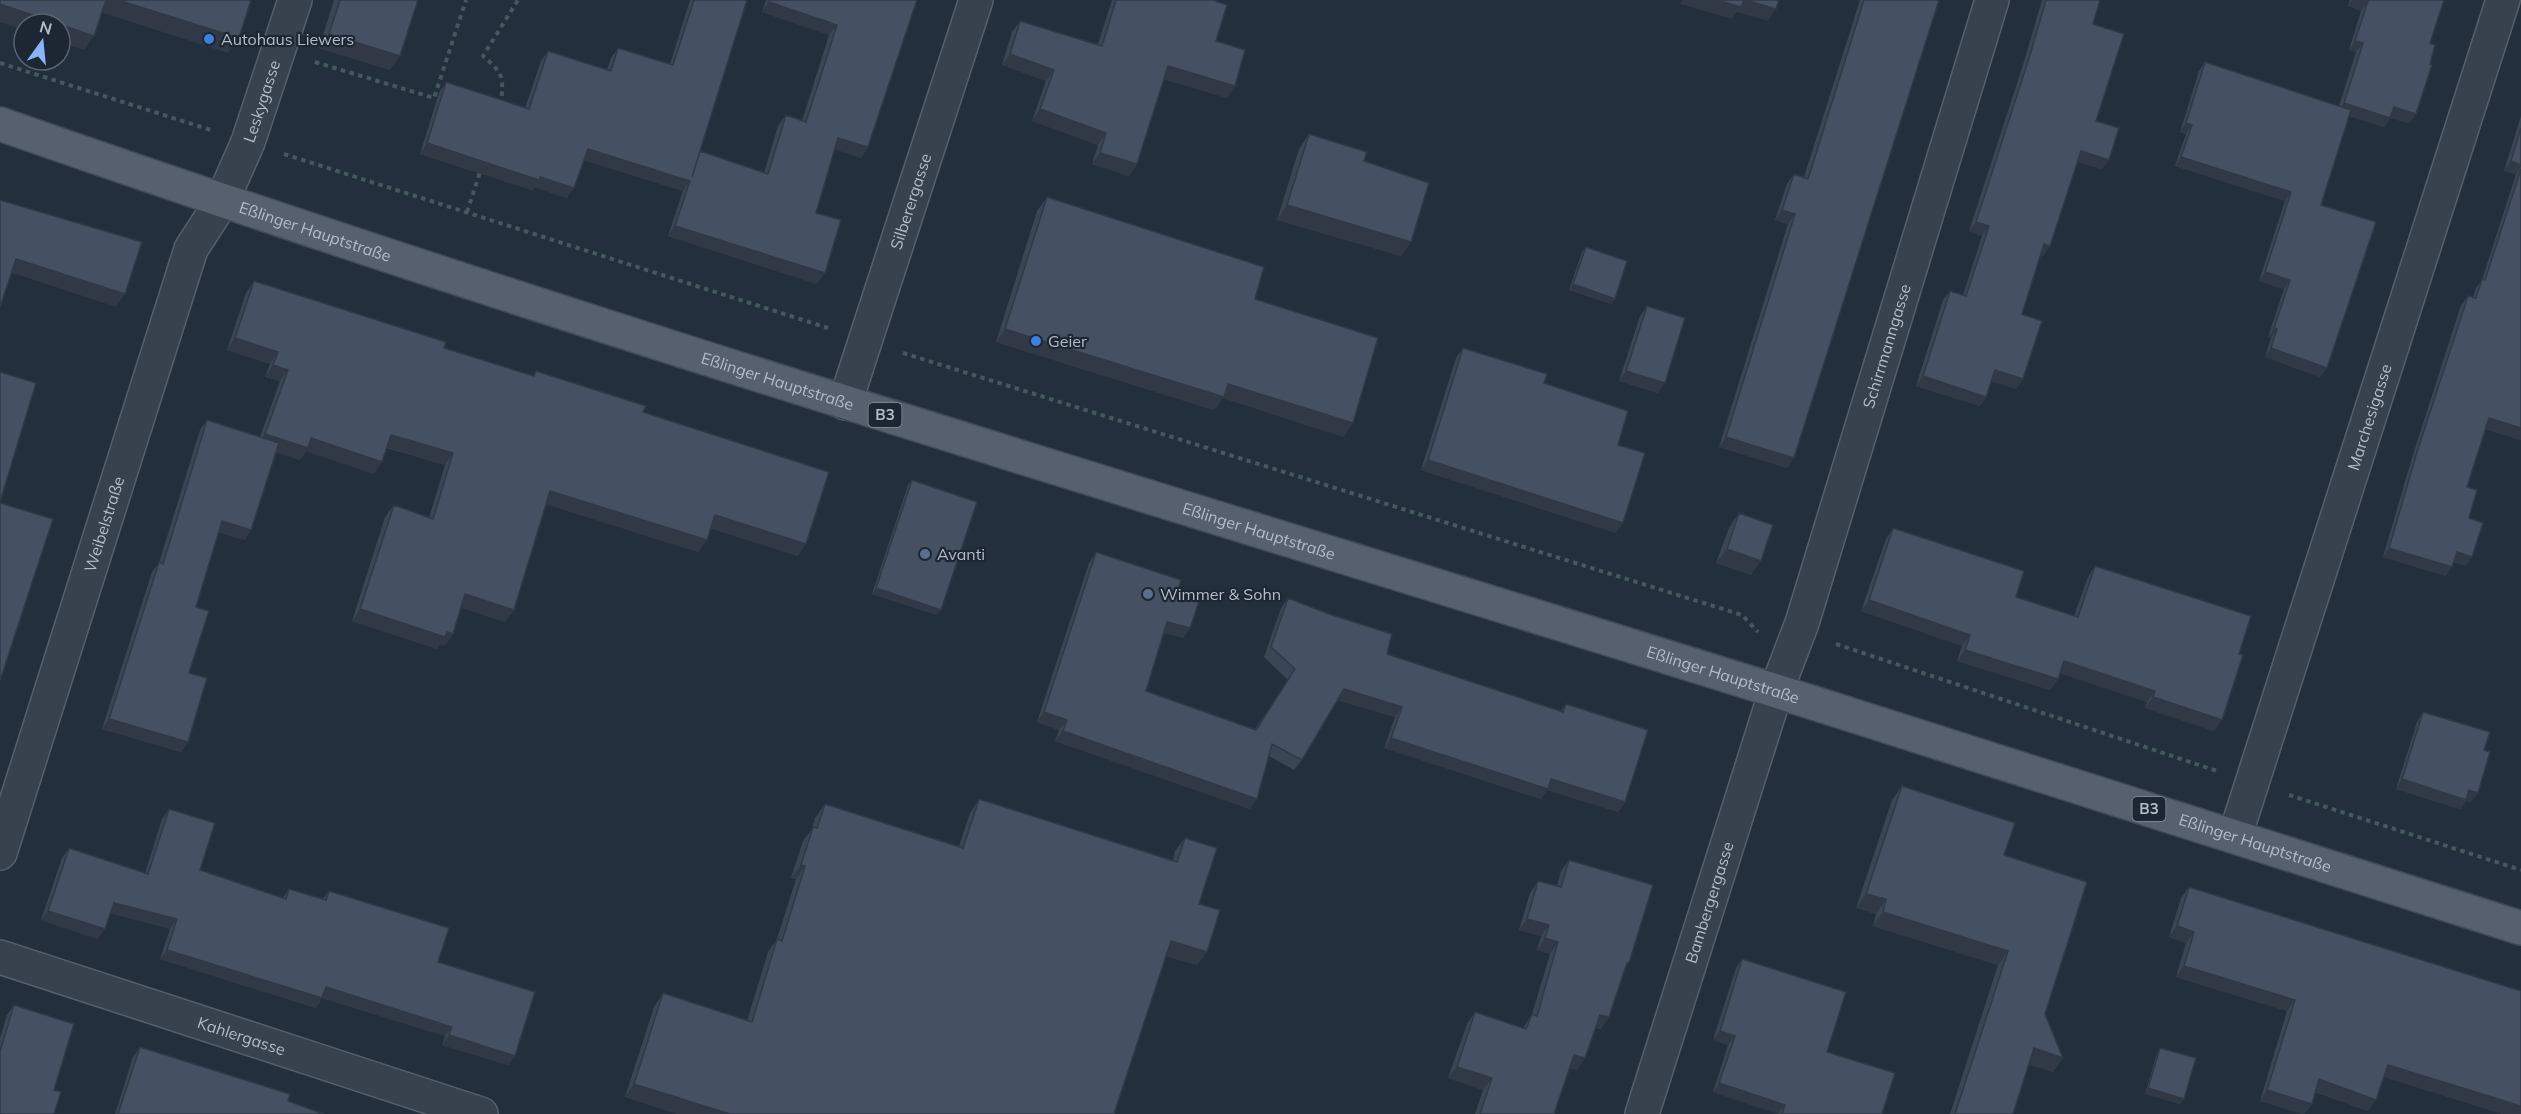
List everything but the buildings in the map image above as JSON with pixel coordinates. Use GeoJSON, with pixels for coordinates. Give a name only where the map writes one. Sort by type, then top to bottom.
{"type":"FeatureCollection","features":[{"type":"Feature","properties":{"kind":"main road","name":"Eßlinger Hauptstraße"},"geometry":{"type":"LineString","coordinates":[[0,124],[222,201],[845,403],[1776,691],[2521,928]]}},
{"type":"Feature","properties":{"kind":"street","name":"Leskygasse"},"geometry":{"type":"LineString","coordinates":[[222,201],[248,142],[295,0]]}},
{"type":"Feature","properties":{"kind":"street","name":"Silberergasse"},"geometry":{"type":"LineString","coordinates":[[845,403],[976,0]]}},
{"type":"Feature","properties":{"kind":"street","name":"Schirrmanngasse"},"geometry":{"type":"LineString","coordinates":[[1776,691],[1802,623],[1992,0]]}},
{"type":"Feature","properties":{"kind":"street","name":"Marchesigasse"},"geometry":{"type":"LineString","coordinates":[[2235,836],[2503,0]]}},
{"type":"Feature","properties":{"kind":"street","name":"Weibelstraße"},"geometry":{"type":"LineString","coordinates":[[0,853],[191,249],[222,201]]}},
{"type":"Feature","properties":{"kind":"street","name":"Bambergergasse"},"geometry":{"type":"LineString","coordinates":[[1642,1114],[1776,691]]}},
{"type":"Feature","properties":{"kind":"street","name":"Kahlergasse"},"geometry":{"type":"LineString","coordinates":[[0,957],[481,1114]]}},
{"type":"Feature","properties":{"kind":"path"},"geometry":{"type":"LineString","coordinates":[[278,52],[434,98],[466,0]]}},
{"type":"Feature","properties":{"kind":"path"},"geometry":{"type":"LineString","coordinates":[[500,110],[503,82],[499,70],[483,56],[518,0]]}},
{"type":"Feature","properties":{"kind":"path"},"geometry":{"type":"LineString","coordinates":[[0,63],[212,131]]}},
{"type":"Feature","properties":{"kind":"path"},"geometry":{"type":"LineString","coordinates":[[275,151],[829,329]]}},
{"type":"Feature","properties":{"kind":"path"},"geometry":{"type":"LineString","coordinates":[[466,212],[482,167]]}},
{"type":"Feature","properties":{"kind":"path"},"geometry":{"type":"LineString","coordinates":[[896,350],[1742,615],[1763,638]]}},
{"type":"Feature","properties":{"kind":"path"},"geometry":{"type":"LineString","coordinates":[[1825,641],[2222,772]]}},
{"type":"Feature","properties":{"kind":"path"},"geometry":{"type":"LineString","coordinates":[[2284,793],[2521,870]]}},
{"type":"Feature","properties":{"kind":"place","name":"Autohaus Liewers"},"geometry":{"type":"Point","coordinates":[209,39]}},
{"type":"Feature","properties":{"kind":"place","name":"Geier"},"geometry":{"type":"Point","coordinates":[1036,341]}},
{"type":"Feature","properties":{"kind":"place","name":"Avanti"},"geometry":{"type":"Point","coordinates":[925,554]}},
{"type":"Feature","properties":{"kind":"place","name":"Wimmer & Sohn"},"geometry":{"type":"Point","coordinates":[1148,594]}}]}
